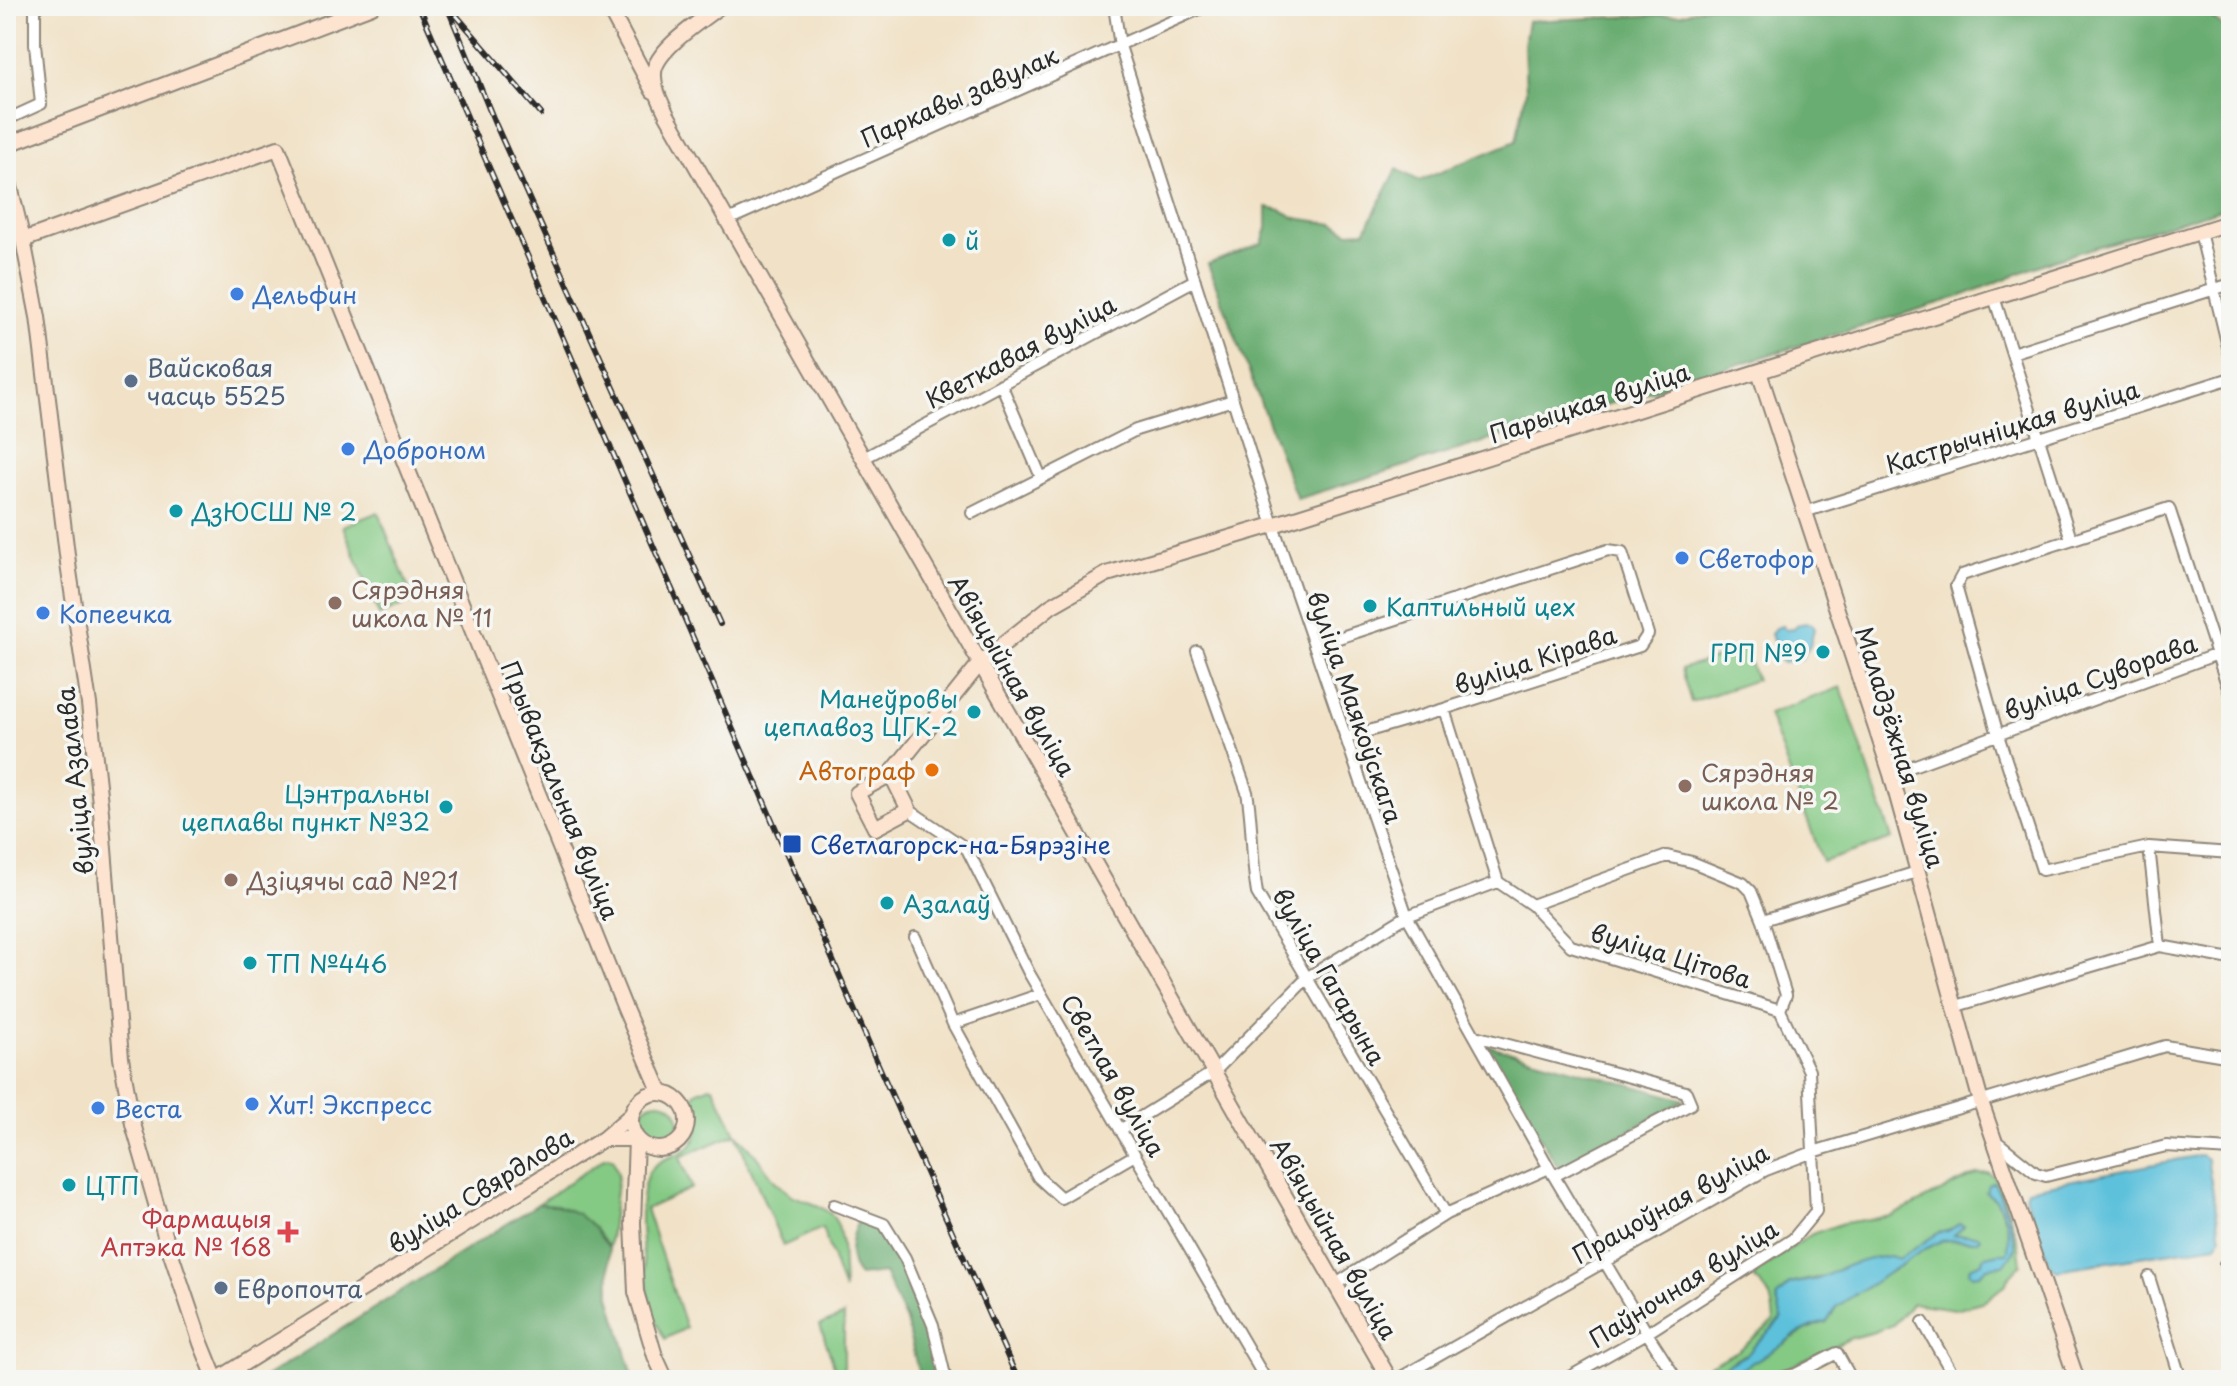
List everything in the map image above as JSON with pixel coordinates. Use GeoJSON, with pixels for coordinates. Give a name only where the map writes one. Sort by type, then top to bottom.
{"type":"FeatureCollection","features":[{"type":"Feature","properties":{"kind":"street"},"geometry":{"type":"LineString","coordinates":[[6,120],[41,104],[35,6]]}},
{"type":"Feature","properties":{"kind":"street"},"geometry":{"type":"LineString","coordinates":[[6,145],[372,6]]}},
{"type":"Feature","properties":{"kind":"street"},"geometry":{"type":"LineString","coordinates":[[608,6],[667,115]]}},
{"type":"Feature","properties":{"kind":"street","name":"Авіяцыйная вуліца"},"geometry":{"type":"LineString","coordinates":[[720,6],[661,54],[653,71],[656,92],[667,115],[1393,1380]]}},
{"type":"Feature","properties":{"kind":"street","name":"вуліца Маякоўскага"},"geometry":{"type":"LineString","coordinates":[[1114,6],[1120,46],[1273,525],[1407,916],[1552,1172],[1674,1376]]}},
{"type":"Feature","properties":{"kind":"street","name":"Паркавы завулак"},"geometry":{"type":"LineString","coordinates":[[728,220],[1206,6]]}},
{"type":"Feature","properties":{"kind":"street","name":"Прывакзальная вуліца"},"geometry":{"type":"LineString","coordinates":[[23,240],[278,148],[661,1093]]}},
{"type":"Feature","properties":{"kind":"street","name":"вуліца Азалава"},"geometry":{"type":"LineString","coordinates":[[6,170],[38,317],[69,571],[89,704],[103,827],[121,1058],[133,1124],[167,1242],[216,1380]]}},
{"type":"Feature","properties":{"kind":"street","name":"Парыцкая вуліца"},"geometry":{"type":"LineString","coordinates":[[891,774],[981,662],[1051,606],[1107,574],[1273,525],[2231,222]]}},
{"type":"Feature","properties":{"kind":"street"},"geometry":{"type":"LineString","coordinates":[[2200,232],[2231,359]]}},
{"type":"Feature","properties":{"kind":"street","name":"Кветкавая вуліца"},"geometry":{"type":"LineString","coordinates":[[864,458],[1195,280]]}},
{"type":"Feature","properties":{"kind":"street"},"geometry":{"type":"LineString","coordinates":[[2012,353],[2231,284]]}},
{"type":"Feature","properties":{"kind":"street"},"geometry":{"type":"LineString","coordinates":[[1994,297],[2071,539]]}},
{"type":"Feature","properties":{"kind":"street","name":"Маладзёжная вуліца"},"geometry":{"type":"LineString","coordinates":[[1759,372],[1891,774],[1953,1007],[1992,1138],[2077,1380]]}},
{"type":"Feature","properties":{"kind":"street","name":"Кастрычніцкая вуліца"},"geometry":{"type":"LineString","coordinates":[[1804,512],[2231,378]]}},
{"type":"Feature","properties":{"kind":"street"},"geometry":{"type":"LineString","coordinates":[[1001,384],[1041,477]]}},
{"type":"Feature","properties":{"kind":"street"},"geometry":{"type":"LineString","coordinates":[[972,513],[1136,430],[1233,400]]}},
{"type":"Feature","properties":{"kind":"street"},"geometry":{"type":"LineString","coordinates":[[1998,735],[1956,586],[1962,575],[2169,508],[2218,654],[2231,649]]}},
{"type":"Feature","properties":{"kind":"street","name":"вуліца Кірава"},"geometry":{"type":"LineString","coordinates":[[1314,646],[1608,550],[1622,552],[1648,634],[1640,646],[1345,738]]}},
{"type":"Feature","properties":{"kind":"street","name":"вуліца Гагарына"},"geometry":{"type":"LineString","coordinates":[[1197,651],[1247,792],[1257,893],[1446,1214]]}},
{"type":"Feature","properties":{"kind":"street","name":"вуліца Суворава"},"geometry":{"type":"LineString","coordinates":[[1891,774],[2218,654],[2231,697]]}},
{"type":"Feature","properties":{"kind":"street"},"geometry":{"type":"LineString","coordinates":[[1120,1130],[1215,1071],[1308,977],[1407,916],[1498,882],[1444,709]]}},
{"type":"Feature","properties":{"kind":"street","name":"вуліца Суворава"},"geometry":{"type":"LineString","coordinates":[[1998,735],[2042,870],[2149,847],[2231,853]]}},
{"type":"Feature","properties":{"kind":"street"},"geometry":{"type":"LineString","coordinates":[[891,774],[857,793],[875,828],[909,810]]}},
{"type":"Feature","properties":{"kind":"street","name":"Светлая вуліца"},"geometry":{"type":"LineString","coordinates":[[891,774],[909,810],[967,849],[1041,994],[1266,1380]]}},
{"type":"Feature","properties":{"kind":"street"},"geometry":{"type":"LineString","coordinates":[[2149,847],[2160,946]]}},
{"type":"Feature","properties":{"kind":"street"},"geometry":{"type":"LineString","coordinates":[[1532,905],[1667,856],[1692,862],[1743,883],[1751,891],[1763,920],[1786,995],[1780,1010],[1809,1071],[1813,1152]]}},
{"type":"Feature","properties":{"kind":"street"},"geometry":{"type":"LineString","coordinates":[[1763,920],[1917,872]]}},
{"type":"Feature","properties":{"kind":"street","name":"вуліца Цітова"},"geometry":{"type":"LineString","coordinates":[[1498,882],[1532,905],[1571,946],[1780,1010]]}},
{"type":"Feature","properties":{"kind":"street"},"geometry":{"type":"LineString","coordinates":[[915,937],[953,1024],[1038,1177],[1061,1198],[1135,1155]]}},
{"type":"Feature","properties":{"kind":"street"},"geometry":{"type":"LineString","coordinates":[[1953,1007],[2160,946],[2231,959]]}},
{"type":"Feature","properties":{"kind":"street"},"geometry":{"type":"LineString","coordinates":[[953,1024],[1041,994]]}},
{"type":"Feature","properties":{"kind":"street"},"geometry":{"type":"LineString","coordinates":[[1336,1284],[1446,1214],[1552,1172],[1691,1104],[1686,1092],[1475,1036]]}},
{"type":"Feature","properties":{"kind":"street","name":"Працоўная вуліца"},"geometry":{"type":"LineString","coordinates":[[1393,1380],[1766,1170],[1813,1152],[2165,1046],[2231,1057]]}},
{"type":"Feature","properties":{"kind":"street"},"geometry":{"type":"LineString","coordinates":[[634,1189],[643,1165],[679,1142],[684,1135],[688,1119],[676,1098],[653,1093],[639,1101],[630,1124],[636,1139],[634,1189],[633,1223],[636,1292],[655,1356],[666,1380]]}},
{"type":"Feature","properties":{"kind":"street","name":"вуліца Свярдлова"},"geometry":{"type":"LineString","coordinates":[[216,1380],[603,1139],[631,1115]]}},
{"type":"Feature","properties":{"kind":"street"},"geometry":{"type":"LineString","coordinates":[[1992,1138],[2036,1173],[2046,1176],[2166,1146],[2231,1150]]}},
{"type":"Feature","properties":{"kind":"street","name":"вуліца Свярдлова"},"geometry":{"type":"LineString","coordinates":[[603,1139],[636,1139]]}},
{"type":"Feature","properties":{"kind":"street"},"geometry":{"type":"LineString","coordinates":[[636,1139],[649,1148],[665,1149]]}},
{"type":"Feature","properties":{"kind":"street","name":"Паўночная вуліца"},"geometry":{"type":"LineString","coordinates":[[1564,1380],[1647,1333],[1793,1239],[1816,1211],[1813,1152]]}},
{"type":"Feature","properties":{"kind":"street"},"geometry":{"type":"LineString","coordinates":[[834,1205],[884,1224],[905,1258],[933,1325],[946,1380]]}},
{"type":"Feature","properties":{"kind":"street"},"geometry":{"type":"LineString","coordinates":[[2225,1264],[2231,1286]]}},
{"type":"Feature","properties":{"kind":"street"},"geometry":{"type":"LineString","coordinates":[[2149,1277],[2181,1380]]}},
{"type":"Feature","properties":{"kind":"street"},"geometry":{"type":"LineString","coordinates":[[1923,1322],[1956,1380]]}},
{"type":"Feature","properties":{"kind":"street"},"geometry":{"type":"LineString","coordinates":[[1773,1380],[1796,1374],[1837,1353],[1852,1380]]}},
{"type":"Feature","properties":{"kind":"green space"},"geometry":{"type":"Polygon","coordinates":[[[1709,6],[2200,6],[2231,35],[2231,206],[2053,260],[1959,297],[1297,499],[1208,264],[1262,243],[1267,228],[1267,207],[1296,218],[1334,224],[1349,232],[1365,231],[1397,169],[1419,181],[1516,141],[1526,91],[1524,45],[1528,21],[1681,14],[1709,6]]]}},
{"type":"Feature","properties":{"kind":"green space"},"geometry":{"type":"Polygon","coordinates":[[[378,512],[414,601],[379,615],[343,526],[378,512]]]}},
{"type":"Feature","properties":{"kind":"green space"},"geometry":{"type":"Polygon","coordinates":[[[1745,649],[1756,680],[1691,702],[1681,669],[1745,649]]]}},
{"type":"Feature","properties":{"kind":"green space"},"geometry":{"type":"Polygon","coordinates":[[[1841,687],[1892,839],[1823,862],[1768,714],[1841,687]]]}},
{"type":"Feature","properties":{"kind":"green space"},"geometry":{"type":"Polygon","coordinates":[[[1486,1045],[1685,1100],[1559,1169],[1486,1045]]]}},
{"type":"Feature","properties":{"kind":"green space"},"geometry":{"type":"Polygon","coordinates":[[[710,1086],[714,1088],[736,1133],[775,1181],[791,1195],[832,1215],[838,1225],[842,1244],[844,1291],[822,1228],[783,1246],[736,1134],[680,1157],[692,1188],[646,1209],[686,1328],[665,1339],[654,1317],[647,1284],[642,1238],[643,1194],[647,1177],[654,1166],[692,1144],[697,1133],[694,1098],[696,1092],[710,1086]]]}},
{"type":"Feature","properties":{"kind":"green space"},"geometry":{"type":"Polygon","coordinates":[[[659,1102],[673,1108],[679,1122],[673,1136],[659,1142],[645,1136],[639,1122],[645,1108],[659,1102]]]}},
{"type":"Feature","properties":{"kind":"green space"},"geometry":{"type":"Polygon","coordinates":[[[606,1157],[613,1159],[618,1174],[609,1248],[594,1228],[557,1205],[538,1204],[606,1157]]]}},
{"type":"Feature","properties":{"kind":"green space"},"geometry":{"type":"Polygon","coordinates":[[[1989,1173],[1999,1180],[2019,1246],[2021,1264],[2006,1284],[1985,1301],[1955,1309],[1912,1303],[1893,1325],[1851,1338],[1795,1365],[1755,1380],[1722,1380],[1803,1331],[1827,1322],[1836,1307],[1925,1249],[1943,1240],[1978,1241],[1953,1235],[1960,1224],[1938,1233],[1899,1259],[1790,1284],[1776,1298],[1782,1319],[1749,1353],[1722,1369],[1695,1380],[1686,1380],[1685,1377],[1738,1351],[1774,1321],[1770,1297],[1754,1279],[1755,1273],[1812,1234],[1843,1223],[1892,1216],[1976,1174],[1989,1173]],[[1999,1190],[1986,1192],[1997,1201],[2011,1242],[2007,1253],[1983,1257],[1982,1262],[1970,1268],[1979,1274],[1987,1267],[2001,1265],[2016,1248],[1999,1190]]]}},
{"type":"Feature","properties":{"kind":"green space"},"geometry":{"type":"Polygon","coordinates":[[[538,1204],[557,1205],[578,1214],[609,1248],[610,1296],[634,1380],[261,1380],[538,1204]]]}},
{"type":"Feature","properties":{"kind":"green space"},"geometry":{"type":"Polygon","coordinates":[[[858,1222],[871,1222],[885,1236],[908,1271],[931,1333],[942,1373],[939,1379],[921,1377],[906,1321],[884,1273],[859,1276],[855,1271],[850,1250],[858,1222]]]}},
{"type":"Feature","properties":{"kind":"green space"},"geometry":{"type":"Polygon","coordinates":[[[844,1315],[844,1380],[839,1380],[820,1325],[844,1315]]]}},
{"type":"Feature","properties":{"kind":"water"},"geometry":{"type":"Polygon","coordinates":[[[1806,623],[1814,629],[1810,645],[1801,659],[1782,662],[1771,649],[1774,643],[1771,634],[1775,628],[1793,629],[1806,623]]]}},
{"type":"Feature","properties":{"kind":"water"},"geometry":{"type":"Polygon","coordinates":[[[2201,1155],[2207,1159],[2221,1237],[2216,1245],[2057,1270],[2050,1265],[2025,1195],[2027,1189],[2201,1155]]]}},
{"type":"Feature","properties":{"kind":"water"},"geometry":{"type":"Polygon","coordinates":[[[1994,1182],[2008,1215],[2016,1248],[2004,1265],[1987,1267],[1979,1274],[1972,1275],[1970,1267],[1982,1262],[1983,1257],[2007,1253],[2009,1240],[2005,1219],[1997,1201],[1986,1192],[1988,1185],[1994,1182]]]}},
{"type":"Feature","properties":{"kind":"water"},"geometry":{"type":"Polygon","coordinates":[[[1960,1224],[1964,1226],[1954,1235],[1976,1235],[1980,1238],[1978,1241],[1943,1240],[1836,1307],[1827,1322],[1794,1335],[1722,1380],[1695,1380],[1749,1353],[1782,1319],[1776,1298],[1790,1284],[1818,1279],[1870,1259],[1890,1256],[1899,1259],[1938,1233],[1960,1224]]]}},
{"type":"Feature","properties":{"kind":"railway"},"geometry":{"type":"LineString","coordinates":[[419,6],[1018,1380]]}},
{"type":"Feature","properties":{"kind":"railway"},"geometry":{"type":"LineString","coordinates":[[447,6],[495,123],[720,624]]}},
{"type":"Feature","properties":{"kind":"railway"},"geometry":{"type":"LineString","coordinates":[[456,15],[541,114]]}},
{"type":"Feature","properties":{"kind":"place","name":"й"},"geometry":{"type":"Point","coordinates":[949,240]}},
{"type":"Feature","properties":{"kind":"place","name":"Дельфин"},"geometry":{"type":"Point","coordinates":[237,294]}},
{"type":"Feature","properties":{"kind":"place","name":"Вайсковая часць 5525"},"geometry":{"type":"Point","coordinates":[131,381]}},
{"type":"Feature","properties":{"kind":"place","name":"Доброном"},"geometry":{"type":"Point","coordinates":[348,449]}},
{"type":"Feature","properties":{"kind":"place","name":"ДзЮСШ № 2"},"geometry":{"type":"Point","coordinates":[176,511]}},
{"type":"Feature","properties":{"kind":"place","name":"Светофор"},"geometry":{"type":"Point","coordinates":[1682,558]}},
{"type":"Feature","properties":{"kind":"place","name":"Сярэдняя школа № 11"},"geometry":{"type":"Point","coordinates":[335,603]}},
{"type":"Feature","properties":{"kind":"place","name":"Каптильный цех"},"geometry":{"type":"Point","coordinates":[1370,606]}},
{"type":"Feature","properties":{"kind":"place","name":"Копеечка"},"geometry":{"type":"Point","coordinates":[43,613]}},
{"type":"Feature","properties":{"kind":"place","name":"ГРП №9"},"geometry":{"type":"Point","coordinates":[1823,652]}},
{"type":"Feature","properties":{"kind":"place","name":"Манеўровы цеплавоз ЦГК-2"},"geometry":{"type":"Point","coordinates":[974,712]}},
{"type":"Feature","properties":{"kind":"place","name":"Автограф"},"geometry":{"type":"Point","coordinates":[932,770]}},
{"type":"Feature","properties":{"kind":"place","name":"Сярэдняя школа № 2"},"geometry":{"type":"Point","coordinates":[1685,786]}},
{"type":"Feature","properties":{"kind":"place","name":"Цэнтральны цеплавы пункт №32"},"geometry":{"type":"Point","coordinates":[446,807]}},
{"type":"Feature","properties":{"kind":"place","name":"Светлагорск-на-Бярэзіне"},"geometry":{"type":"Point","coordinates":[792,844]}},
{"type":"Feature","properties":{"kind":"place","name":"Дзіцячы сад №21"},"geometry":{"type":"Point","coordinates":[231,880]}},
{"type":"Feature","properties":{"kind":"place","name":"Азалаў"},"geometry":{"type":"Point","coordinates":[887,903]}},
{"type":"Feature","properties":{"kind":"place","name":"ТП №446"},"geometry":{"type":"Point","coordinates":[250,963]}},
{"type":"Feature","properties":{"kind":"place","name":"Хит! Экспресс"},"geometry":{"type":"Point","coordinates":[252,1104]}},
{"type":"Feature","properties":{"kind":"place","name":"Веста"},"geometry":{"type":"Point","coordinates":[98,1108]}},
{"type":"Feature","properties":{"kind":"place","name":"ЦТП"},"geometry":{"type":"Point","coordinates":[69,1185]}},
{"type":"Feature","properties":{"kind":"place","name":"Фармацыя Аптэка № 168"},"geometry":{"type":"Point","coordinates":[288,1232]}},
{"type":"Feature","properties":{"kind":"place","name":"Европочта"},"geometry":{"type":"Point","coordinates":[221,1288]}}]}
